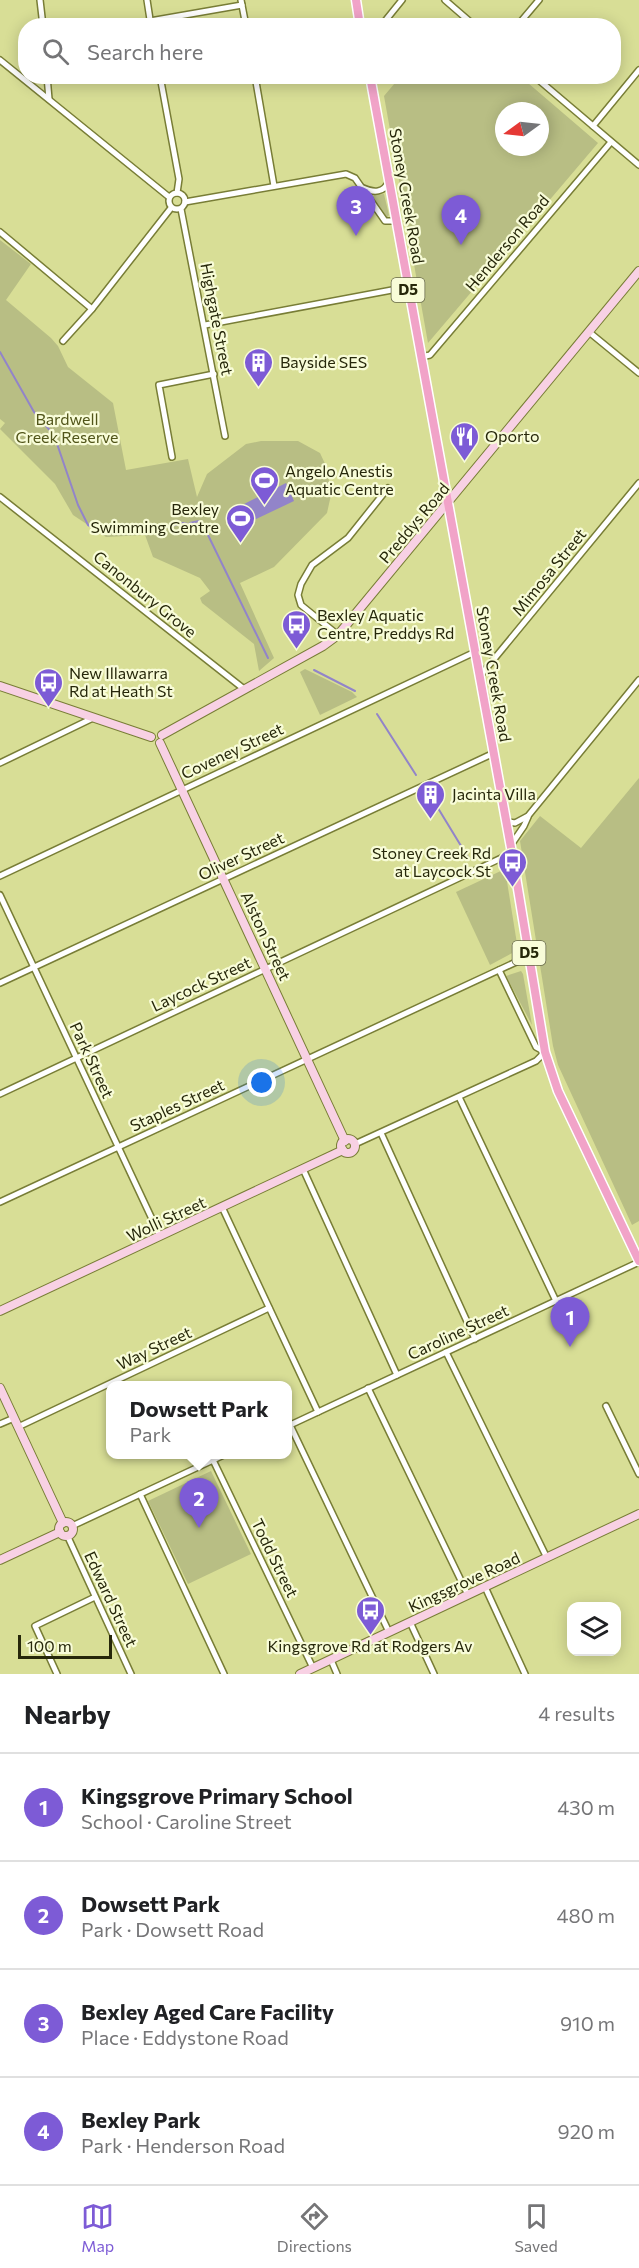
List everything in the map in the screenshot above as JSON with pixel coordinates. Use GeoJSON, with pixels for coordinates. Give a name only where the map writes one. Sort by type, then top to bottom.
{"type":"FeatureCollection","features":[{"type":"Feature","properties":{"kind":"main road"},"geometry":{"type":"LineString","coordinates":[[356,0],[359,18]]}},
{"type":"Feature","properties":{"kind":"main road","name":"Stoney Creek Road"},"geometry":{"type":"LineString","coordinates":[[371,84],[494,753],[545,1052],[558,1091],[639,1262]]}},
{"type":"Feature","properties":{"kind":"main road","name":"Preddys Road"},"geometry":{"type":"LineString","coordinates":[[93,718],[151,737],[155,733],[161,739],[244,689],[323,646],[338,635],[639,271]]}},
{"type":"Feature","properties":{"kind":"main road"},"geometry":{"type":"LineString","coordinates":[[0,686],[93,718]]}},
{"type":"Feature","properties":{"kind":"main road","name":"Alston Street"},"geometry":{"type":"LineString","coordinates":[[161,739],[345,1140]]}},
{"type":"Feature","properties":{"kind":"main road"},"geometry":{"type":"LineString","coordinates":[[345,1140],[351,1140],[355,1144],[352,1152],[343,1150],[345,1140]]}},
{"type":"Feature","properties":{"kind":"main road","name":"Wolli Street"},"geometry":{"type":"LineString","coordinates":[[0,1311],[343,1150]]}},
{"type":"Feature","properties":{"kind":"main road"},"geometry":{"type":"LineString","coordinates":[[0,1388],[63,1523]]}},
{"type":"Feature","properties":{"kind":"main road","name":"Kingsgrove Road"},"geometry":{"type":"LineString","coordinates":[[300,1674],[639,1514]]}},
{"type":"Feature","properties":{"kind":"main road"},"geometry":{"type":"LineString","coordinates":[[0,1560],[71,1532],[72,1526],[63,1523]]}},
{"type":"Feature","properties":{"kind":"main road"},"geometry":{"type":"LineString","coordinates":[[63,1523],[59,1528],[63,1534]]}},
{"type":"Feature","properties":{"kind":"street"},"geometry":{"type":"LineString","coordinates":[[40,0],[42,18]]}},
{"type":"Feature","properties":{"kind":"street"},"geometry":{"type":"LineString","coordinates":[[147,0],[150,18]]}},
{"type":"Feature","properties":{"kind":"street"},"geometry":{"type":"LineString","coordinates":[[387,18],[402,0]]}},
{"type":"Feature","properties":{"kind":"street"},"geometry":{"type":"LineString","coordinates":[[445,0],[466,18]]}},
{"type":"Feature","properties":{"kind":"street"},"geometry":{"type":"LineString","coordinates":[[524,18],[539,0]]}},
{"type":"Feature","properties":{"kind":"street"},"geometry":{"type":"LineString","coordinates":[[174,18],[242,3],[245,18]]}},
{"type":"Feature","properties":{"kind":"street"},"geometry":{"type":"LineString","coordinates":[[0,60],[18,74]]}},
{"type":"Feature","properties":{"kind":"street"},"geometry":{"type":"LineString","coordinates":[[593,126],[639,70]]}},
{"type":"Feature","properties":{"kind":"street"},"geometry":{"type":"LineString","coordinates":[[30,84],[169,197]]}},
{"type":"Feature","properties":{"kind":"street"},"geometry":{"type":"LineString","coordinates":[[48,84],[49,99]]}},
{"type":"Feature","properties":{"kind":"street"},"geometry":{"type":"LineString","coordinates":[[161,84],[179,179],[177,193]]}},
{"type":"Feature","properties":{"kind":"street"},"geometry":{"type":"LineString","coordinates":[[256,84],[274,186]]}},
{"type":"Feature","properties":{"kind":"street"},"geometry":{"type":"LineString","coordinates":[[543,84],[639,165]]}},
{"type":"Feature","properties":{"kind":"street","name":"Henderson Road"},"geometry":{"type":"LineString","coordinates":[[421,357],[430,355],[611,142]]}},
{"type":"Feature","properties":{"kind":"street"},"geometry":{"type":"LineString","coordinates":[[185,202],[346,174],[353,177],[362,187],[385,221],[396,221]]}},
{"type":"Feature","properties":{"kind":"street"},"geometry":{"type":"LineString","coordinates":[[362,187],[378,191],[385,187],[388,181]]}},
{"type":"Feature","properties":{"kind":"street"},"geometry":{"type":"LineString","coordinates":[[169,197],[177,193]]}},
{"type":"Feature","properties":{"kind":"street"},"geometry":{"type":"LineString","coordinates":[[177,193],[182,195],[185,202]]}},
{"type":"Feature","properties":{"kind":"street"},"geometry":{"type":"LineString","coordinates":[[169,197],[168,203],[171,208]]}},
{"type":"Feature","properties":{"kind":"street"},"geometry":{"type":"LineString","coordinates":[[171,208],[181,209],[185,202]]}},
{"type":"Feature","properties":{"kind":"street"},"geometry":{"type":"LineString","coordinates":[[63,341],[92,309],[171,208]]}},
{"type":"Feature","properties":{"kind":"street","name":"Highgate Street"},"geometry":{"type":"LineString","coordinates":[[181,209],[225,436]]}},
{"type":"Feature","properties":{"kind":"street"},"geometry":{"type":"LineString","coordinates":[[0,232],[92,309]]}},
{"type":"Feature","properties":{"kind":"street"},"geometry":{"type":"LineString","coordinates":[[205,325],[408,287]]}},
{"type":"Feature","properties":{"kind":"street"},"geometry":{"type":"LineString","coordinates":[[589,332],[639,373]]}},
{"type":"Feature","properties":{"kind":"street"},"geometry":{"type":"LineString","coordinates":[[172,458],[159,385],[214,375]]}},
{"type":"Feature","properties":{"kind":"street","name":"Mimosa Street"},"geometry":{"type":"LineString","coordinates":[[480,677],[639,483]]}},
{"type":"Feature","properties":{"kind":"street"},"geometry":{"type":"LineString","coordinates":[[338,635],[301,604],[298,595],[309,568],[348,538],[388,488]]}},
{"type":"Feature","properties":{"kind":"street","name":"Canonbury Grove"},"geometry":{"type":"LineString","coordinates":[[0,497],[244,689]]}},
{"type":"Feature","properties":{"kind":"street","name":"Coveney Street"},"geometry":{"type":"LineString","coordinates":[[0,876],[182,789],[367,705],[475,652]]}},
{"type":"Feature","properties":{"kind":"street"},"geometry":{"type":"LineString","coordinates":[[511,849],[528,816],[639,680]]}},
{"type":"Feature","properties":{"kind":"street"},"geometry":{"type":"LineString","coordinates":[[0,763],[93,718]]}},
{"type":"Feature","properties":{"kind":"street","name":"Oliver Street"},"geometry":{"type":"LineString","coordinates":[[0,984],[494,753]]}},
{"type":"Feature","properties":{"kind":"street"},"geometry":{"type":"LineString","coordinates":[[505,816],[509,822],[515,823],[528,816]]}},
{"type":"Feature","properties":{"kind":"street","name":"Laycock Street"},"geometry":{"type":"LineString","coordinates":[[0,1094],[266,969],[511,849]]}},
{"type":"Feature","properties":{"kind":"street","name":"Park Street"},"geometry":{"type":"LineString","coordinates":[[0,896],[160,1236]]}},
{"type":"Feature","properties":{"kind":"street","name":"Staples Street"},"geometry":{"type":"LineString","coordinates":[[0,1202],[529,956]]}},
{"type":"Feature","properties":{"kind":"street"},"geometry":{"type":"LineString","coordinates":[[355,1144],[536,1061],[545,1052],[536,1047],[499,970]]}},
{"type":"Feature","properties":{"kind":"street"},"geometry":{"type":"LineString","coordinates":[[459,1097],[556,1301]]}},
{"type":"Feature","properties":{"kind":"street"},"geometry":{"type":"LineString","coordinates":[[381,1133],[475,1339]]}},
{"type":"Feature","properties":{"kind":"street"},"geometry":{"type":"LineString","coordinates":[[303,1169],[397,1375]]}},
{"type":"Feature","properties":{"kind":"street"},"geometry":{"type":"LineString","coordinates":[[222,1207],[318,1412]]}},
{"type":"Feature","properties":{"kind":"street","name":"Caroline Street"},"geometry":{"type":"LineString","coordinates":[[292,1424],[639,1262]]}},
{"type":"Feature","properties":{"kind":"street","name":"Way Street"},"geometry":{"type":"LineString","coordinates":[[115,1381],[269,1308]]}},
{"type":"Feature","properties":{"kind":"street"},"geometry":{"type":"LineString","coordinates":[[446,1352],[548,1558]]}},
{"type":"Feature","properties":{"kind":"street","name":"Way Street"},"geometry":{"type":"LineString","coordinates":[[18,1427],[106,1385]]}},
{"type":"Feature","properties":{"kind":"street"},"geometry":{"type":"LineString","coordinates":[[368,1388],[468,1595]]}},
{"type":"Feature","properties":{"kind":"street"},"geometry":{"type":"LineString","coordinates":[[606,1406],[639,1474]]}},
{"type":"Feature","properties":{"kind":"street"},"geometry":{"type":"LineString","coordinates":[[0,1425],[14,1418]]}},
{"type":"Feature","properties":{"kind":"street"},"geometry":{"type":"LineString","coordinates":[[292,1431],[389,1632]]}},
{"type":"Feature","properties":{"kind":"street"},"geometry":{"type":"LineString","coordinates":[[72,1526],[213,1460]]}},
{"type":"Feature","properties":{"kind":"street","name":"Todd Street"},"geometry":{"type":"LineString","coordinates":[[213,1460],[313,1668]]}},
{"type":"Feature","properties":{"kind":"street"},"geometry":{"type":"LineString","coordinates":[[140,1494],[224,1674]]}},
{"type":"Feature","properties":{"kind":"street","name":"Edward Street"},"geometry":{"type":"LineString","coordinates":[[63,1534],[131,1674]]}},
{"type":"Feature","properties":{"kind":"street"},"geometry":{"type":"LineString","coordinates":[[485,1587],[525,1674]]}},
{"type":"Feature","properties":{"kind":"street"},"geometry":{"type":"LineString","coordinates":[[57,1674],[35,1626],[95,1597]]}},
{"type":"Feature","properties":{"kind":"street"},"geometry":{"type":"LineString","coordinates":[[410,1622],[434,1674]]}},
{"type":"Feature","properties":{"kind":"street"},"geometry":{"type":"LineString","coordinates":[[331,1660],[337,1674]]}},
{"type":"Feature","properties":{"kind":"green space"},"geometry":{"type":"Polygon","coordinates":[[[394,84],[529,84],[598,143],[428,343],[384,96],[394,84]]]}},
{"type":"Feature","properties":{"kind":"green space"},"geometry":{"type":"Polygon","coordinates":[[[384,194],[389,215],[387,218],[371,199],[374,195],[384,194]]]}},
{"type":"Feature","properties":{"kind":"green space","name":"Bardwell Creek Reserve"},"geometry":{"type":"Polygon","coordinates":[[[0,240],[31,264],[6,300],[51,338],[58,346],[68,367],[113,403],[126,470],[188,459],[197,497],[207,474],[246,444],[261,441],[298,441],[320,453],[327,468],[331,495],[327,513],[274,567],[240,583],[274,658],[259,671],[254,644],[202,603],[200,598],[210,591],[200,578],[153,557],[145,535],[106,537],[73,515],[55,484],[0,429],[5,423],[0,419],[0,240]]]}},
{"type":"Feature","properties":{"kind":"green space"},"geometry":{"type":"Polygon","coordinates":[[[305,669],[352,692],[357,697],[320,715],[300,672],[305,669]]]}},
{"type":"Feature","properties":{"kind":"green space"},"geometry":{"type":"Polygon","coordinates":[[[639,778],[639,1221],[632,1225],[558,1065],[520,841],[540,816],[581,848],[639,778]]]}},
{"type":"Feature","properties":{"kind":"green space"},"geometry":{"type":"Polygon","coordinates":[[[505,869],[518,950],[490,965],[456,892],[505,869]]]}},
{"type":"Feature","properties":{"kind":"green space"},"geometry":{"type":"Polygon","coordinates":[[[521,971],[523,974],[532,1025],[506,976],[521,971]]]}},
{"type":"Feature","properties":{"kind":"green space"},"geometry":{"type":"Polygon","coordinates":[[[211,1471],[251,1554],[188,1584],[148,1501],[211,1471]]]}},
{"type":"Feature","properties":{"kind":"shaded area"},"geometry":{"type":"Polygon","coordinates":[[[286,483],[294,501],[252,521],[244,504],[286,483]]]}},
{"type":"Feature","properties":{"kind":"waterway"},"geometry":{"type":"LineString","coordinates":[[0,352],[34,412],[54,435],[78,505],[88,525],[103,533],[167,527],[183,523],[197,526],[207,533],[268,658]]}},
{"type":"Feature","properties":{"kind":"waterway"},"geometry":{"type":"LineString","coordinates":[[190,523],[199,521]]}},
{"type":"Feature","properties":{"kind":"waterway"},"geometry":{"type":"LineString","coordinates":[[314,670],[355,691]]}},
{"type":"Feature","properties":{"kind":"waterway"},"geometry":{"type":"LineString","coordinates":[[377,714],[416,775]]}},
{"type":"Feature","properties":{"kind":"waterway"},"geometry":{"type":"LineString","coordinates":[[430,795],[469,859]]}},
{"type":"Feature","properties":{"kind":"place","name":"Bexley Aged Care Facility"},"geometry":{"type":"Point","coordinates":[356,236]}},
{"type":"Feature","properties":{"kind":"place","name":"Bexley Park"},"geometry":{"type":"Point","coordinates":[461,245]}},
{"type":"Feature","properties":{"kind":"place","name":"Bayside SES"},"geometry":{"type":"Point","coordinates":[259,388]}},
{"type":"Feature","properties":{"kind":"place","name":"Oporto"},"geometry":{"type":"Point","coordinates":[464,462]}},
{"type":"Feature","properties":{"kind":"place","name":"Angelo Anestis Aquatic Centre"},"geometry":{"type":"Point","coordinates":[264,506]}},
{"type":"Feature","properties":{"kind":"place","name":"Bexley Swimming Centre"},"geometry":{"type":"Point","coordinates":[240,544]}},
{"type":"Feature","properties":{"kind":"place","name":"Bexley Aquatic Centre, Preddys Rd"},"geometry":{"type":"Point","coordinates":[296,650]}},
{"type":"Feature","properties":{"kind":"place","name":"New Illawarra Rd at Heath St"},"geometry":{"type":"Point","coordinates":[48,708]}},
{"type":"Feature","properties":{"kind":"place","name":"Jacinta Villa"},"geometry":{"type":"Point","coordinates":[431,820]}},
{"type":"Feature","properties":{"kind":"place","name":"Stoney Creek Rd at Laycock St"},"geometry":{"type":"Point","coordinates":[512,888]}},
{"type":"Feature","properties":{"kind":"place","name":"Kingsgrove Primary School"},"geometry":{"type":"Point","coordinates":[570,1347]}},
{"type":"Feature","properties":{"kind":"place","name":"Dowsett Park"},"geometry":{"type":"Point","coordinates":[199,1528]}},
{"type":"Feature","properties":{"kind":"place","name":"Kingsgrove Rd at Rodgers Av"},"geometry":{"type":"Point","coordinates":[370,1636]}}]}
